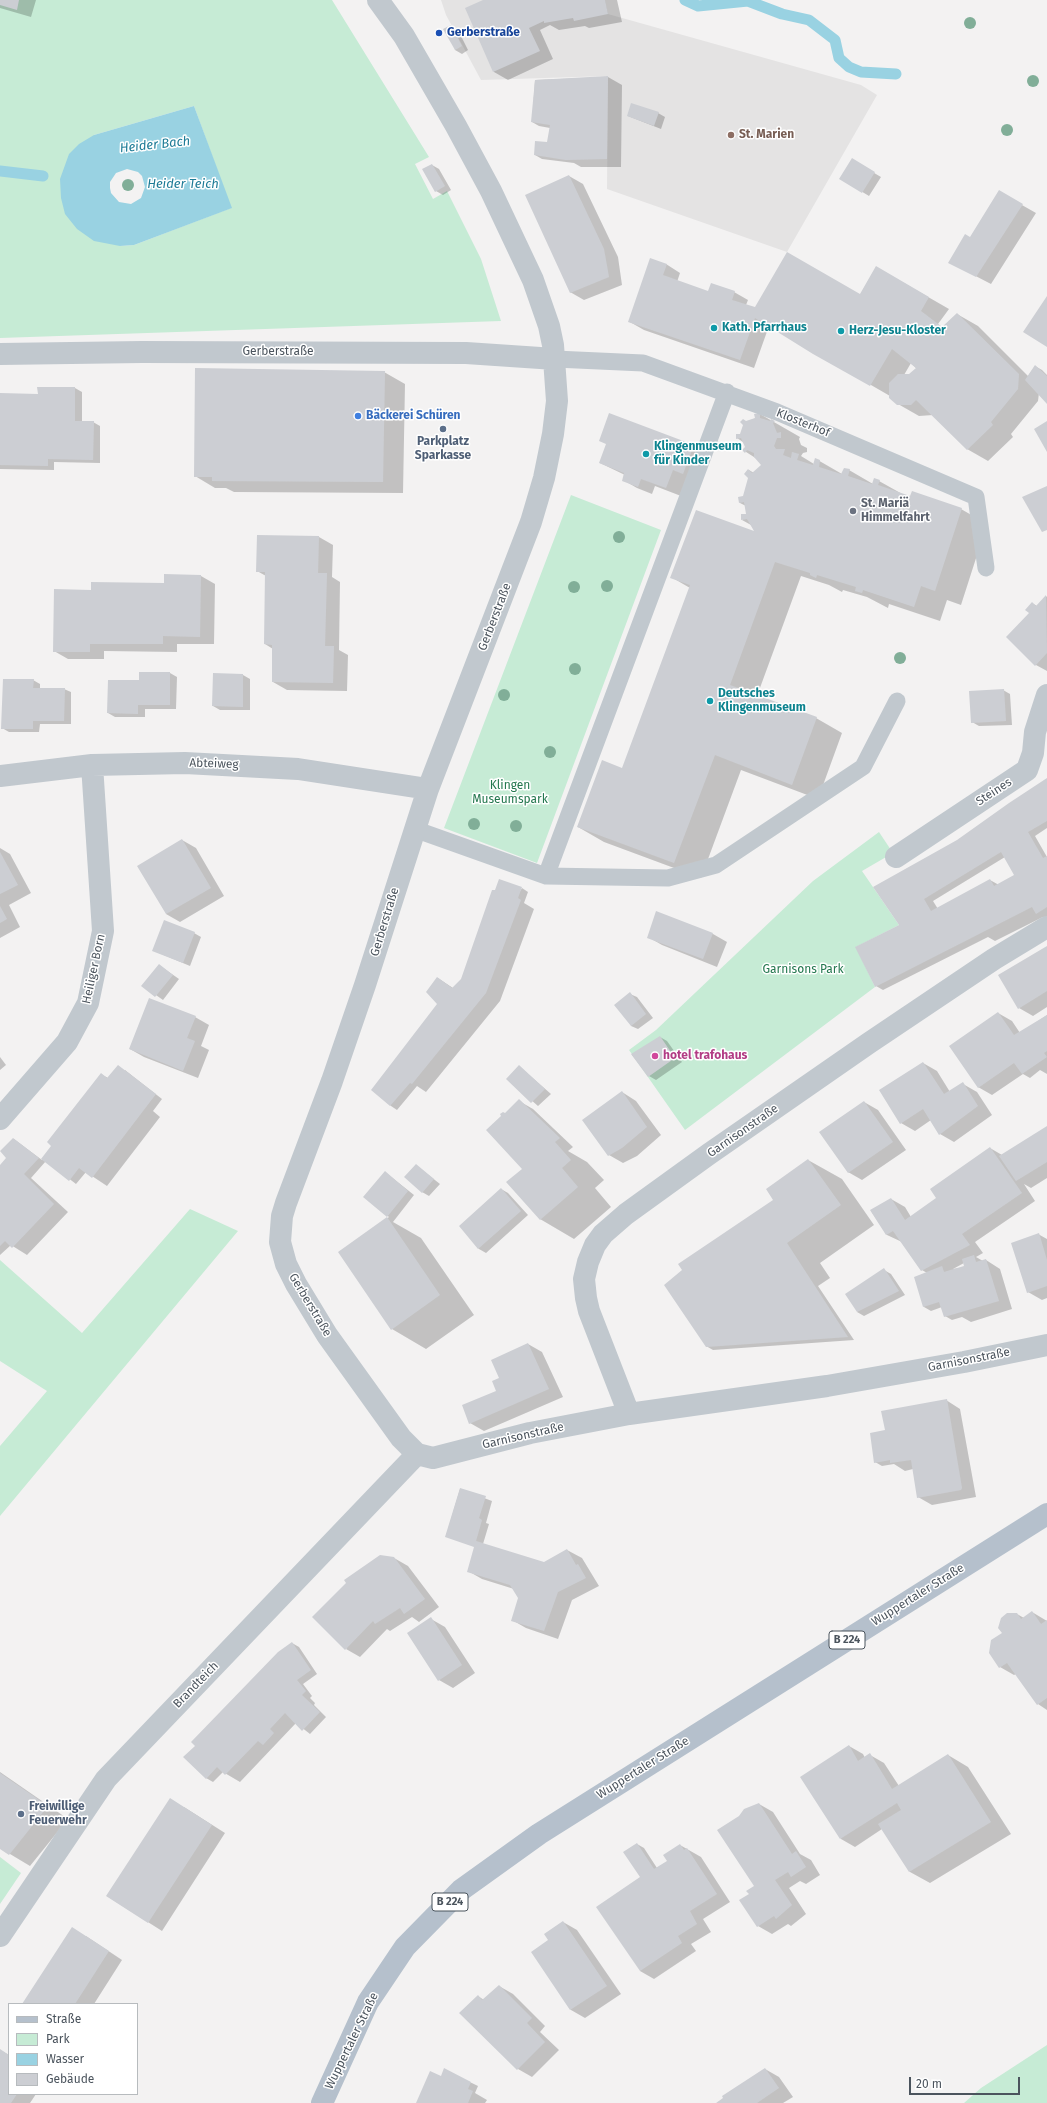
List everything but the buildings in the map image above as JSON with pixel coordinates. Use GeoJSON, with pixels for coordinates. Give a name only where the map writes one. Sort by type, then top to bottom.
{"type":"FeatureCollection","features":[{"type":"Feature","properties":{"kind":"main road","name":"Wuppertaler Straße"},"geometry":{"type":"LineString","coordinates":[[322,2103],[368,2002],[405,1947],[461,1890],[539,1834],[1047,1514]]}},
{"type":"Feature","properties":{"kind":"street","name":"Gerberstraße"},"geometry":{"type":"LineString","coordinates":[[378,0],[433,84],[491,191],[533,280],[549,326],[555,359],[556,401],[553,434],[538,499],[507,586],[428,789],[363,992],[282,1216],[280,1242],[286,1264],[296,1284],[327,1335],[401,1438],[417,1454]]}},
{"type":"Feature","properties":{"kind":"street","name":"Gerberstraße"},"geometry":{"type":"LineString","coordinates":[[0,354],[142,352],[466,353],[555,359]]}},
{"type":"Feature","properties":{"kind":"street","name":"Steines"},"geometry":{"type":"LineString","coordinates":[[896,857],[1027,770],[1033,753],[1035,732],[1047,695]]}},
{"type":"Feature","properties":{"kind":"street","name":"Abteiweg"},"geometry":{"type":"LineString","coordinates":[[0,776],[92,765],[185,762],[298,768],[428,789]]}},
{"type":"Feature","properties":{"kind":"street","name":"Heiliger Born"},"geometry":{"type":"LineString","coordinates":[[0,1119],[67,1042],[88,1003],[102,932],[92,765]]}},
{"type":"Feature","properties":{"kind":"street","name":"Garnisonstraße"},"geometry":{"type":"LineString","coordinates":[[629,1414],[589,1311],[586,1298],[584,1279],[588,1262],[594,1245],[603,1234],[639,1205],[843,1061],[994,959],[1047,927]]}},
{"type":"Feature","properties":{"kind":"street","name":"Garnisonstraße"},"geometry":{"type":"LineString","coordinates":[[417,1454],[433,1458],[530,1434],[629,1414],[827,1386],[964,1362],[1047,1344]]}},
{"type":"Feature","properties":{"kind":"street","name":"Brandteich"},"geometry":{"type":"LineString","coordinates":[[0,1936],[106,1779],[417,1454]]}},
{"type":"Feature","properties":{"kind":"lane","name":"Klosterhof"},"geometry":{"type":"LineString","coordinates":[[555,359],[643,363],[727,392],[846,440],[976,497],[986,568]]}},
{"type":"Feature","properties":{"kind":"lane"},"geometry":{"type":"LineString","coordinates":[[546,876],[727,392]]}},
{"type":"Feature","properties":{"kind":"lane"},"geometry":{"type":"LineString","coordinates":[[414,829],[546,876],[668,878],[716,865],[863,767],[897,702]]}},
{"type":"Feature","properties":{"kind":"shaded area","name":"St. Marien"},"geometry":{"type":"Polygon","coordinates":[[[441,0],[605,0],[608,14],[861,85],[877,95],[787,252],[607,189],[608,76],[481,80],[446,15],[441,0]]]}},
{"type":"Feature","properties":{"kind":"green space"},"geometry":{"type":"Polygon","coordinates":[[[0,0],[332,0],[429,157],[415,164],[433,199],[447,191],[481,259],[501,321],[0,338],[0,0]],[[194,106],[94,135],[120,246],[134,245],[231,208],[194,106]]]}},
{"type":"Feature","properties":{"kind":"green space","name":"Klingen Museumspark"},"geometry":{"type":"Polygon","coordinates":[[[571,495],[661,530],[537,863],[444,828],[571,495]]]}},
{"type":"Feature","properties":{"kind":"green space","name":"Garnisons Park"},"geometry":{"type":"Polygon","coordinates":[[[879,832],[893,853],[862,871],[899,925],[856,947],[875,987],[685,1130],[629,1050],[656,1030],[813,881],[879,832]]]}},
{"type":"Feature","properties":{"kind":"green space"},"geometry":{"type":"Polygon","coordinates":[[[190,1209],[238,1231],[0,1516],[0,1446],[47,1391],[0,1361],[0,1260],[82,1333],[190,1209]]]}},
{"type":"Feature","properties":{"kind":"green space"},"geometry":{"type":"Polygon","coordinates":[[[0,1857],[21,1873],[0,1904],[0,1857]]]}},
{"type":"Feature","properties":{"kind":"green space"},"geometry":{"type":"Polygon","coordinates":[[[1047,2045],[1047,2103],[964,2103],[981,2088],[1047,2045]]]}},
{"type":"Feature","properties":{"kind":"water","name":"Heider Teich"},"geometry":{"type":"Polygon","coordinates":[[[194,106],[232,208],[134,245],[120,246],[94,241],[77,229],[65,214],[61,198],[60,179],[69,154],[79,144],[94,135],[194,106]],[[127,169],[116,173],[110,182],[111,193],[119,202],[131,204],[141,198],[145,187],[142,176],[138,172],[127,169]]]}},
{"type":"Feature","properties":{"kind":"waterway","name":"Heider Bach"},"geometry":{"type":"LineString","coordinates":[[685,0],[698,6],[748,1],[782,14],[809,20],[835,40],[839,58],[849,67],[861,72],[896,74]]}},
{"type":"Feature","properties":{"kind":"waterway","name":"Heider Bach"},"geometry":{"type":"LineString","coordinates":[[0,171],[43,176]]}},
{"type":"Feature","properties":{"kind":"place","name":"Gerberstraße"},"geometry":{"type":"Point","coordinates":[439,33]}},
{"type":"Feature","properties":{"kind":"place","name":"St. Marien"},"geometry":{"type":"Point","coordinates":[731,135]}},
{"type":"Feature","properties":{"kind":"place","name":"Kath. Pfarrhaus"},"geometry":{"type":"Point","coordinates":[714,328]}},
{"type":"Feature","properties":{"kind":"place","name":"Herz-Jesu-Kloster"},"geometry":{"type":"Point","coordinates":[841,331]}},
{"type":"Feature","properties":{"kind":"place","name":"Bäckerei Schüren"},"geometry":{"type":"Point","coordinates":[358,416]}},
{"type":"Feature","properties":{"kind":"place","name":"Parkplatz Sparkasse"},"geometry":{"type":"Point","coordinates":[443,429]}},
{"type":"Feature","properties":{"kind":"place","name":"Klingenmuseum für Kinder"},"geometry":{"type":"Point","coordinates":[646,454]}},
{"type":"Feature","properties":{"kind":"place","name":"St. Mariä Himmelfahrt"},"geometry":{"type":"Point","coordinates":[853,511]}},
{"type":"Feature","properties":{"kind":"place","name":"Deutsches Klingenmuseum"},"geometry":{"type":"Point","coordinates":[710,701]}},
{"type":"Feature","properties":{"kind":"place","name":"hotel trafohaus"},"geometry":{"type":"Point","coordinates":[655,1056]}},
{"type":"Feature","properties":{"kind":"place","name":"Freiwillige Feuerwehr"},"geometry":{"type":"Point","coordinates":[21,1814]}}]}
